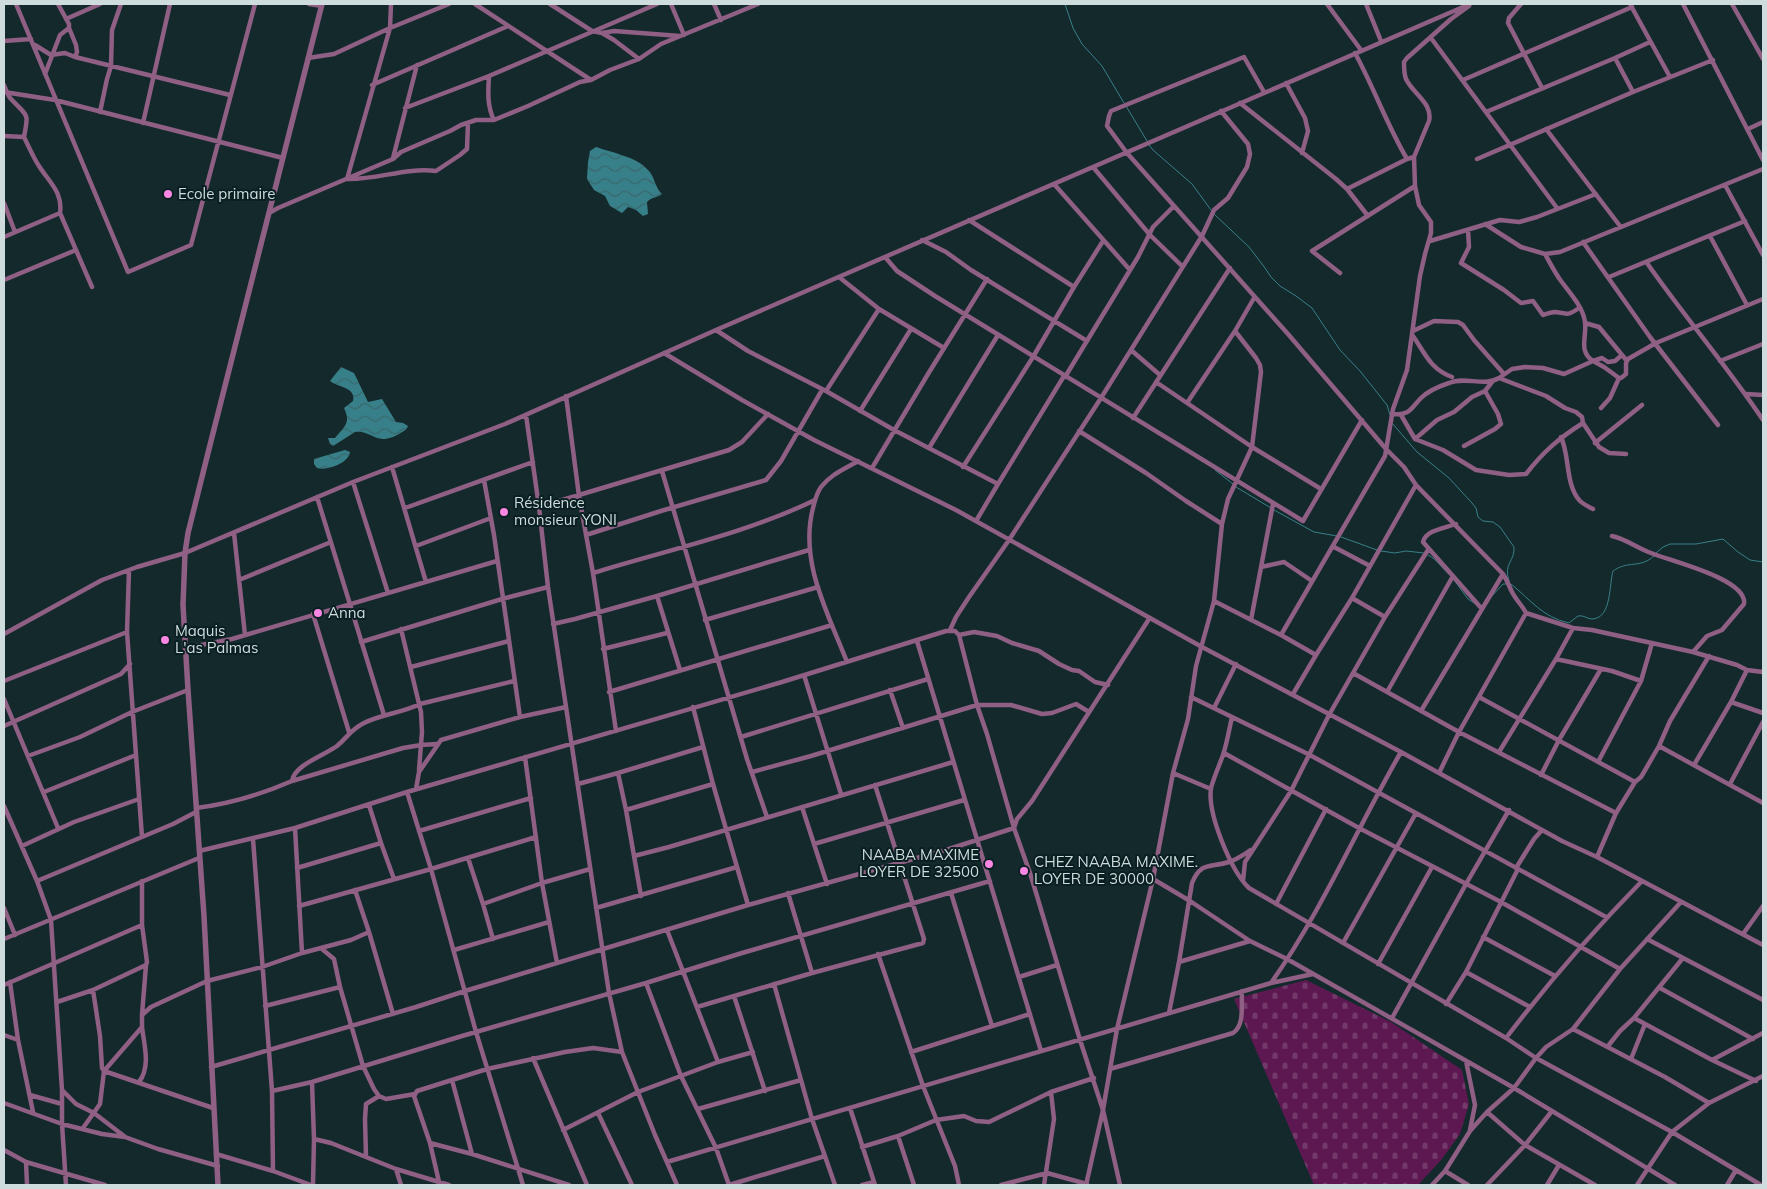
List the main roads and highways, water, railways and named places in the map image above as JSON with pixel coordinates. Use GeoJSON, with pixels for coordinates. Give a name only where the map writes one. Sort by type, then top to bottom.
{"type":"FeatureCollection","features":[{"type":"Feature","properties":{"kind":"water"},"geometry":{"type":"Polygon","coordinates":[[[596,147],[638,162],[650,173],[662,194],[647,202],[648,214],[643,216],[636,210],[628,207],[622,213],[610,206],[605,196],[594,190],[587,179],[590,151],[596,147]]]}},
{"type":"Feature","properties":{"kind":"water"},"geometry":{"type":"Polygon","coordinates":[[[341,367],[354,373],[368,402],[382,399],[396,422],[408,426],[406,429],[391,438],[385,439],[379,439],[366,433],[355,432],[333,446],[330,444],[328,438],[335,438],[346,424],[347,417],[344,408],[353,401],[352,393],[349,390],[330,381],[341,367]]]}},
{"type":"Feature","properties":{"kind":"water"},"geometry":{"type":"Polygon","coordinates":[[[345,450],[350,452],[349,456],[342,463],[321,469],[317,468],[314,464],[314,459],[345,450]]]}},
{"type":"Feature","properties":{"kind":"waterway"},"geometry":{"type":"LineString","coordinates":[[1065,4],[1073,28],[1082,44],[1102,66],[1124,103]]}},
{"type":"Feature","properties":{"kind":"waterway"},"geometry":{"type":"LineString","coordinates":[[1126,106],[1147,141]]}},
{"type":"Feature","properties":{"kind":"waterway"},"geometry":{"type":"LineString","coordinates":[[1149,145],[1192,184],[1211,210]]}},
{"type":"Feature","properties":{"kind":"waterway"},"geometry":{"type":"LineString","coordinates":[[1214,214],[1249,247],[1280,286],[1312,308],[1340,350],[1360,371],[1387,405],[1390,415]]}},
{"type":"Feature","properties":{"kind":"waterway"},"geometry":{"type":"LineString","coordinates":[[1392,423],[1417,452],[1449,478],[1472,503],[1476,508],[1478,517],[1483,521],[1493,522],[1500,527],[1514,547],[1513,556],[1507,570],[1509,581]]}},
{"type":"Feature","properties":{"kind":"waterway"},"geometry":{"type":"LineString","coordinates":[[1215,470],[1233,484]]}},
{"type":"Feature","properties":{"kind":"waterway"},"geometry":{"type":"LineString","coordinates":[[1236,487],[1271,508]]}},
{"type":"Feature","properties":{"kind":"waterway"},"geometry":{"type":"LineString","coordinates":[[1274,510],[1314,532],[1337,536]]}},
{"type":"Feature","properties":{"kind":"waterway"},"geometry":{"type":"LineString","coordinates":[[1341,537],[1377,550]]}},
{"type":"Feature","properties":{"kind":"waterway"},"geometry":{"type":"LineString","coordinates":[[1656,553],[1670,544],[1696,544],[1723,539],[1750,560],[1763,562]]}},
{"type":"Feature","properties":{"kind":"waterway"},"geometry":{"type":"LineString","coordinates":[[1381,551],[1424,553]]}},
{"type":"Feature","properties":{"kind":"waterway"},"geometry":{"type":"LineString","coordinates":[[1428,555],[1450,575]]}},
{"type":"Feature","properties":{"kind":"waterway"},"geometry":{"type":"LineString","coordinates":[[1511,584],[1551,617],[1569,623],[1578,616],[1593,619],[1599,617],[1607,606],[1613,571],[1624,566],[1639,564],[1654,556]]}},
{"type":"Feature","properties":{"kind":"waterway"},"geometry":{"type":"LineString","coordinates":[[1454,580],[1468,599],[1474,603]]}},
{"type":"Feature","properties":{"kind":"waterway"},"geometry":{"type":"LineString","coordinates":[[1491,597],[1503,584],[1507,584]]}},
{"type":"Feature","properties":{"kind":"place","name":"Ecole primaire"},"geometry":{"type":"Point","coordinates":[168,194]}},
{"type":"Feature","properties":{"kind":"place","name":"Résidence monsieur YONI"},"geometry":{"type":"Point","coordinates":[504,512]}},
{"type":"Feature","properties":{"kind":"place","name":"Anna"},"geometry":{"type":"Point","coordinates":[318,613]}},
{"type":"Feature","properties":{"kind":"place","name":"Maquis L'as Palmas"},"geometry":{"type":"Point","coordinates":[165,640]}},
{"type":"Feature","properties":{"kind":"place","name":"NAABA MAXIME LOYER DE 32500"},"geometry":{"type":"Point","coordinates":[989,864]}},
{"type":"Feature","properties":{"kind":"place","name":"CHEZ NAABA MAXIME. LOYER DE 30000"},"geometry":{"type":"Point","coordinates":[1024,871]}}]}
